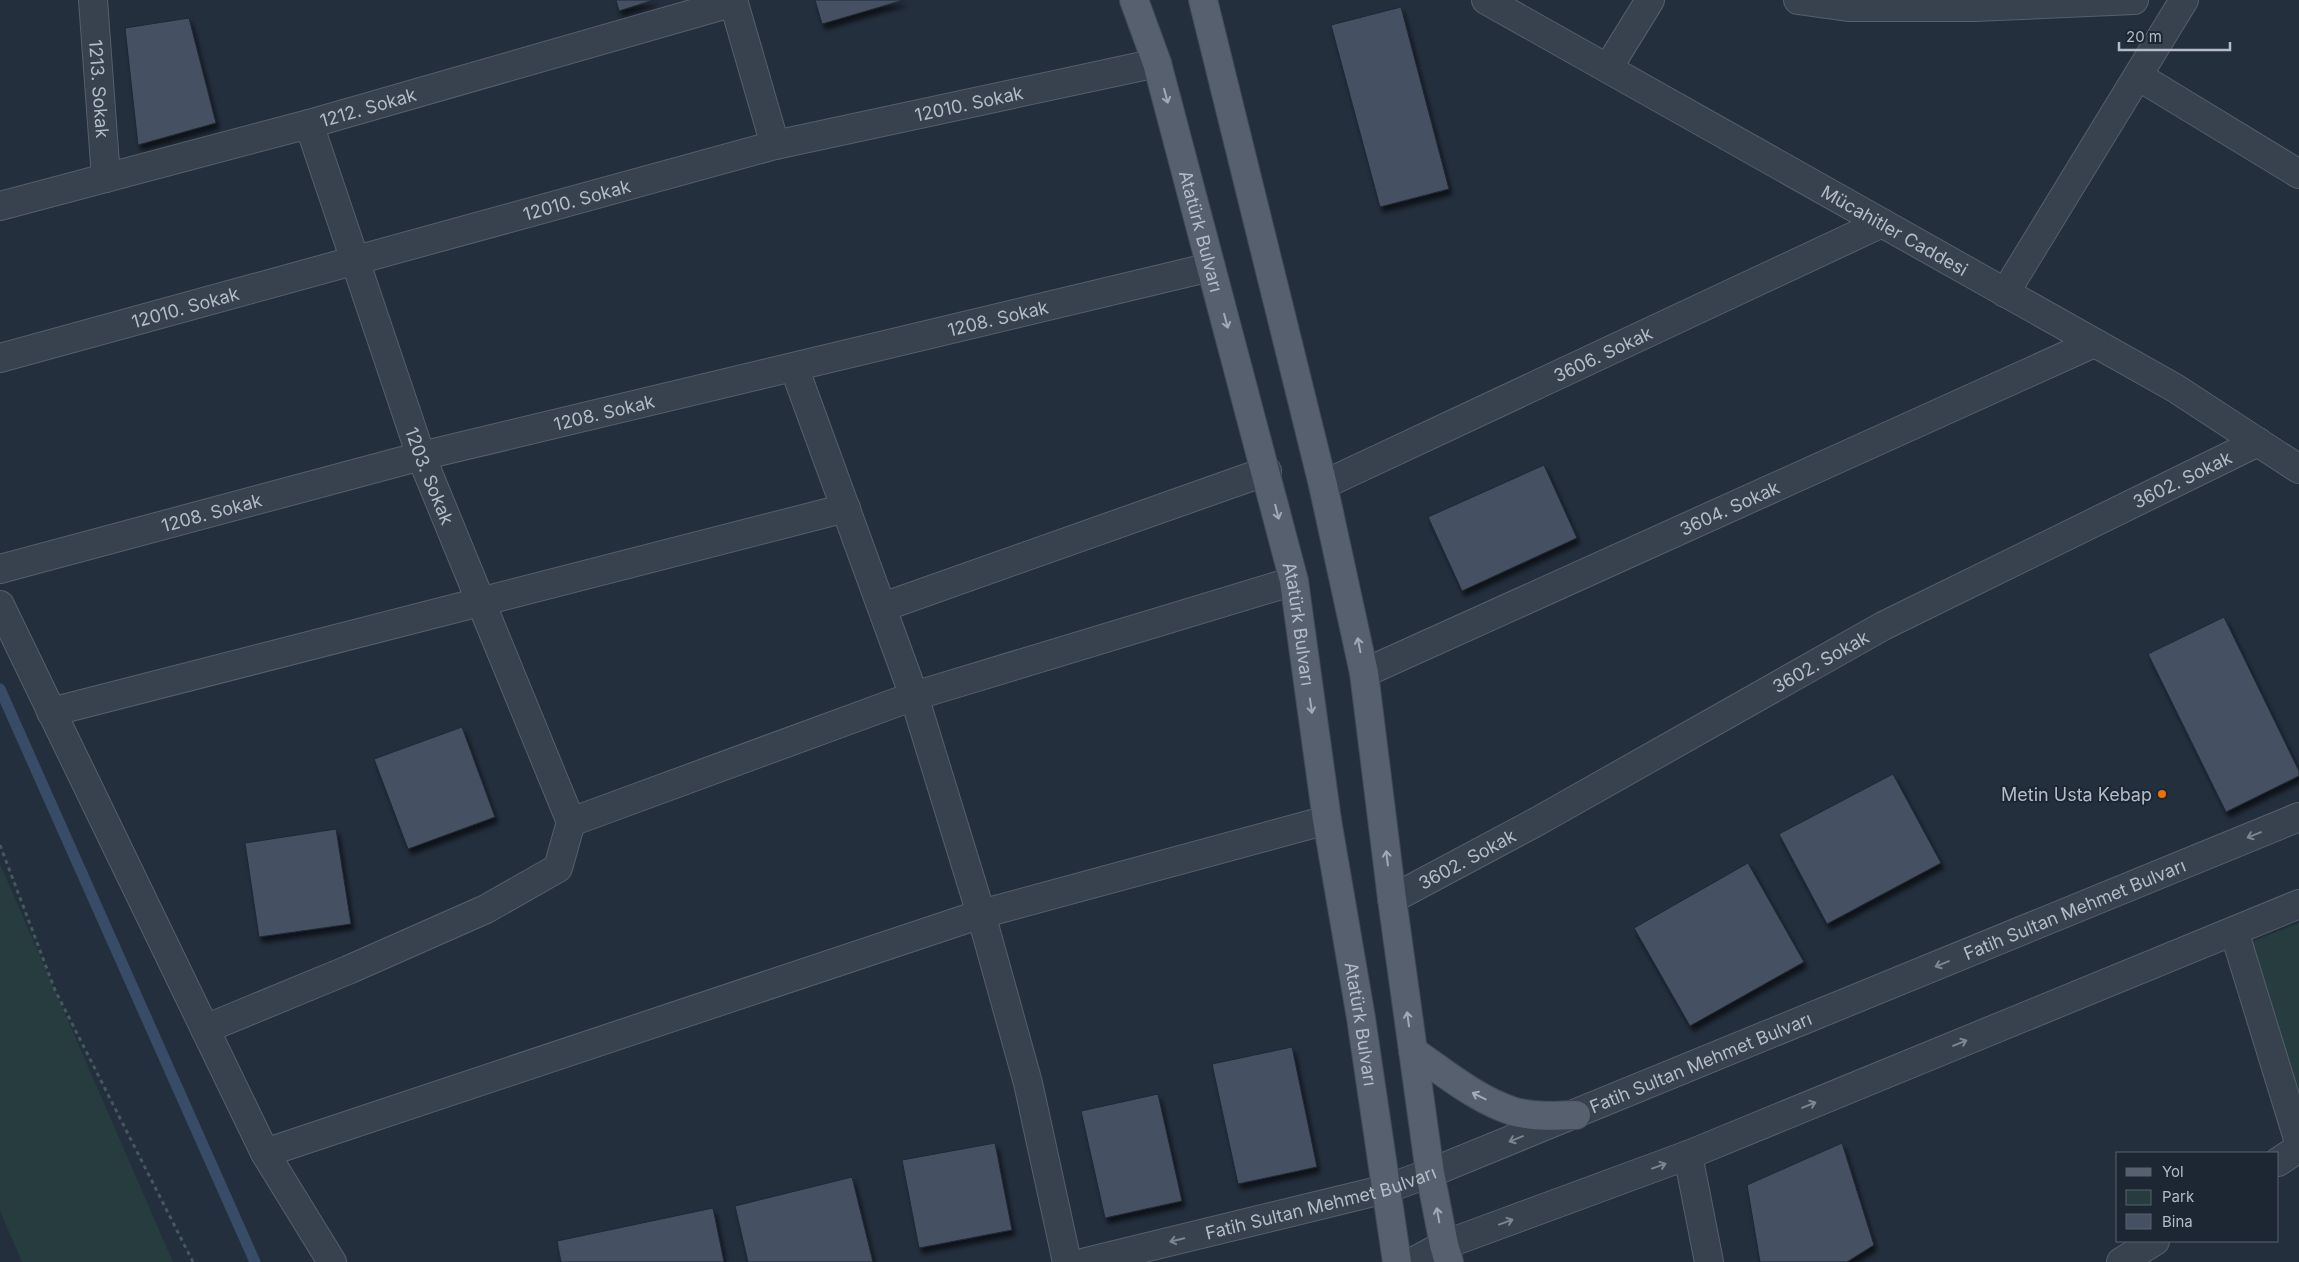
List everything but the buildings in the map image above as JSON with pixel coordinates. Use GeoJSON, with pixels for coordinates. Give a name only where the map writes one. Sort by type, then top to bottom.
{"type":"FeatureCollection","features":[{"type":"Feature","properties":{"kind":"main road","name":"Atatürk Bulvarı"},"geometry":{"type":"LineString","coordinates":[[1134,0],[1157,63],[1267,471],[1294,581],[1327,820],[1397,1262]]}},
{"type":"Feature","properties":{"kind":"main road"},"geometry":{"type":"LineString","coordinates":[[1202,0],[1323,485],[1364,673],[1392,899],[1430,1173],[1446,1254]]}},
{"type":"Feature","properties":{"kind":"main road"},"geometry":{"type":"LineString","coordinates":[[1413,1051],[1472,1092],[1515,1112],[1542,1116],[1576,1115]]}},
{"type":"Feature","properties":{"kind":"street","name":"1213. Sokak"},"geometry":{"type":"LineString","coordinates":[[93,0],[106,178]]}},
{"type":"Feature","properties":{"kind":"street","name":"Mücahitler Caddesi"},"geometry":{"type":"LineString","coordinates":[[1486,0],[2174,388],[2299,469]]}},
{"type":"Feature","properties":{"kind":"street"},"geometry":{"type":"LineString","coordinates":[[1608,68],[1650,0]]}},
{"type":"Feature","properties":{"kind":"street"},"geometry":{"type":"LineString","coordinates":[[1798,0],[1848,6],[1974,7],[2134,0]]}},
{"type":"Feature","properties":{"kind":"street"},"geometry":{"type":"LineString","coordinates":[[2006,293],[2184,0]]}},
{"type":"Feature","properties":{"kind":"street","name":"1212. Sokak"},"geometry":{"type":"LineString","coordinates":[[0,206],[309,124],[734,1]]}},
{"type":"Feature","properties":{"kind":"street"},"geometry":{"type":"LineString","coordinates":[[734,1],[775,144]]}},
{"type":"Feature","properties":{"kind":"street","name":"12010. Sokak"},"geometry":{"type":"LineString","coordinates":[[0,358],[354,262],[775,144],[1157,63]]}},
{"type":"Feature","properties":{"kind":"street"},"geometry":{"type":"LineString","coordinates":[[2138,76],[2299,174]]}},
{"type":"Feature","properties":{"kind":"street","name":"1203. Sokak"},"geometry":{"type":"LineString","coordinates":[[309,124],[421,456],[571,822]]}},
{"type":"Feature","properties":{"kind":"street","name":"3606. Sokak"},"geometry":{"type":"LineString","coordinates":[[1323,485],[1882,223]]}},
{"type":"Feature","properties":{"kind":"street","name":"1208. Sokak"},"geometry":{"type":"LineString","coordinates":[[0,569],[421,456],[1211,266]]}},
{"type":"Feature","properties":{"kind":"street","name":"3604. Sokak"},"geometry":{"type":"LineString","coordinates":[[1364,673],[2094,343]]}},
{"type":"Feature","properties":{"kind":"street"},"geometry":{"type":"LineString","coordinates":[[794,367],[914,696],[982,914],[1028,1083],[1067,1262]]}},
{"type":"Feature","properties":{"kind":"street","name":"3602. Sokak"},"geometry":{"type":"LineString","coordinates":[[1392,899],[1538,821],[1883,626],[2258,442]]}},
{"type":"Feature","properties":{"kind":"street"},"geometry":{"type":"LineString","coordinates":[[883,607],[1267,471]]}},
{"type":"Feature","properties":{"kind":"street"},"geometry":{"type":"LineString","coordinates":[[51,712],[846,508]]}},
{"type":"Feature","properties":{"kind":"street"},"geometry":{"type":"LineString","coordinates":[[205,1029],[348,970],[486,909],[558,868],[571,822],[914,696],[1294,581]]}},
{"type":"Feature","properties":{"kind":"street"},"geometry":{"type":"LineString","coordinates":[[0,605],[265,1154],[332,1262]]}},
{"type":"Feature","properties":{"kind":"street","name":"Fatih Sultan Mehmet Bulvarı"},"geometry":{"type":"LineString","coordinates":[[1086,1262],[1386,1189],[1430,1173],[1576,1115],[2299,817]]}},
{"type":"Feature","properties":{"kind":"street"},"geometry":{"type":"LineString","coordinates":[[265,1154],[982,914],[1327,820]]}},
{"type":"Feature","properties":{"kind":"street"},"geometry":{"type":"LineString","coordinates":[[1413,1262],[1446,1254],[2299,904]]}},
{"type":"Feature","properties":{"kind":"street"},"geometry":{"type":"LineString","coordinates":[[2234,931],[2299,1142]]}},
{"type":"Feature","properties":{"kind":"street"},"geometry":{"type":"LineString","coordinates":[[2279,1161],[2299,1148]]}},
{"type":"Feature","properties":{"kind":"street"},"geometry":{"type":"LineString","coordinates":[[1688,1155],[1709,1262]]}},
{"type":"Feature","properties":{"kind":"street"},"geometry":{"type":"LineString","coordinates":[[2121,1262],[2152,1242]]}},
{"type":"Feature","properties":{"kind":"path"},"geometry":{"type":"LineString","coordinates":[[0,845],[55,990],[193,1262]]}},
{"type":"Feature","properties":{"kind":"green space"},"geometry":{"type":"Polygon","coordinates":[[[0,864],[173,1262],[22,1262],[0,1211],[0,864]]]}},
{"type":"Feature","properties":{"kind":"green space"},"geometry":{"type":"Polygon","coordinates":[[[2299,923],[2299,1126],[2239,947],[2299,923]]]}},
{"type":"Feature","properties":{"kind":"waterway"},"geometry":{"type":"LineString","coordinates":[[0,689],[255,1262]]}},
{"type":"Feature","properties":{"kind":"place","name":"Metin Usta Kebap"},"geometry":{"type":"Point","coordinates":[2162,794]}}]}
